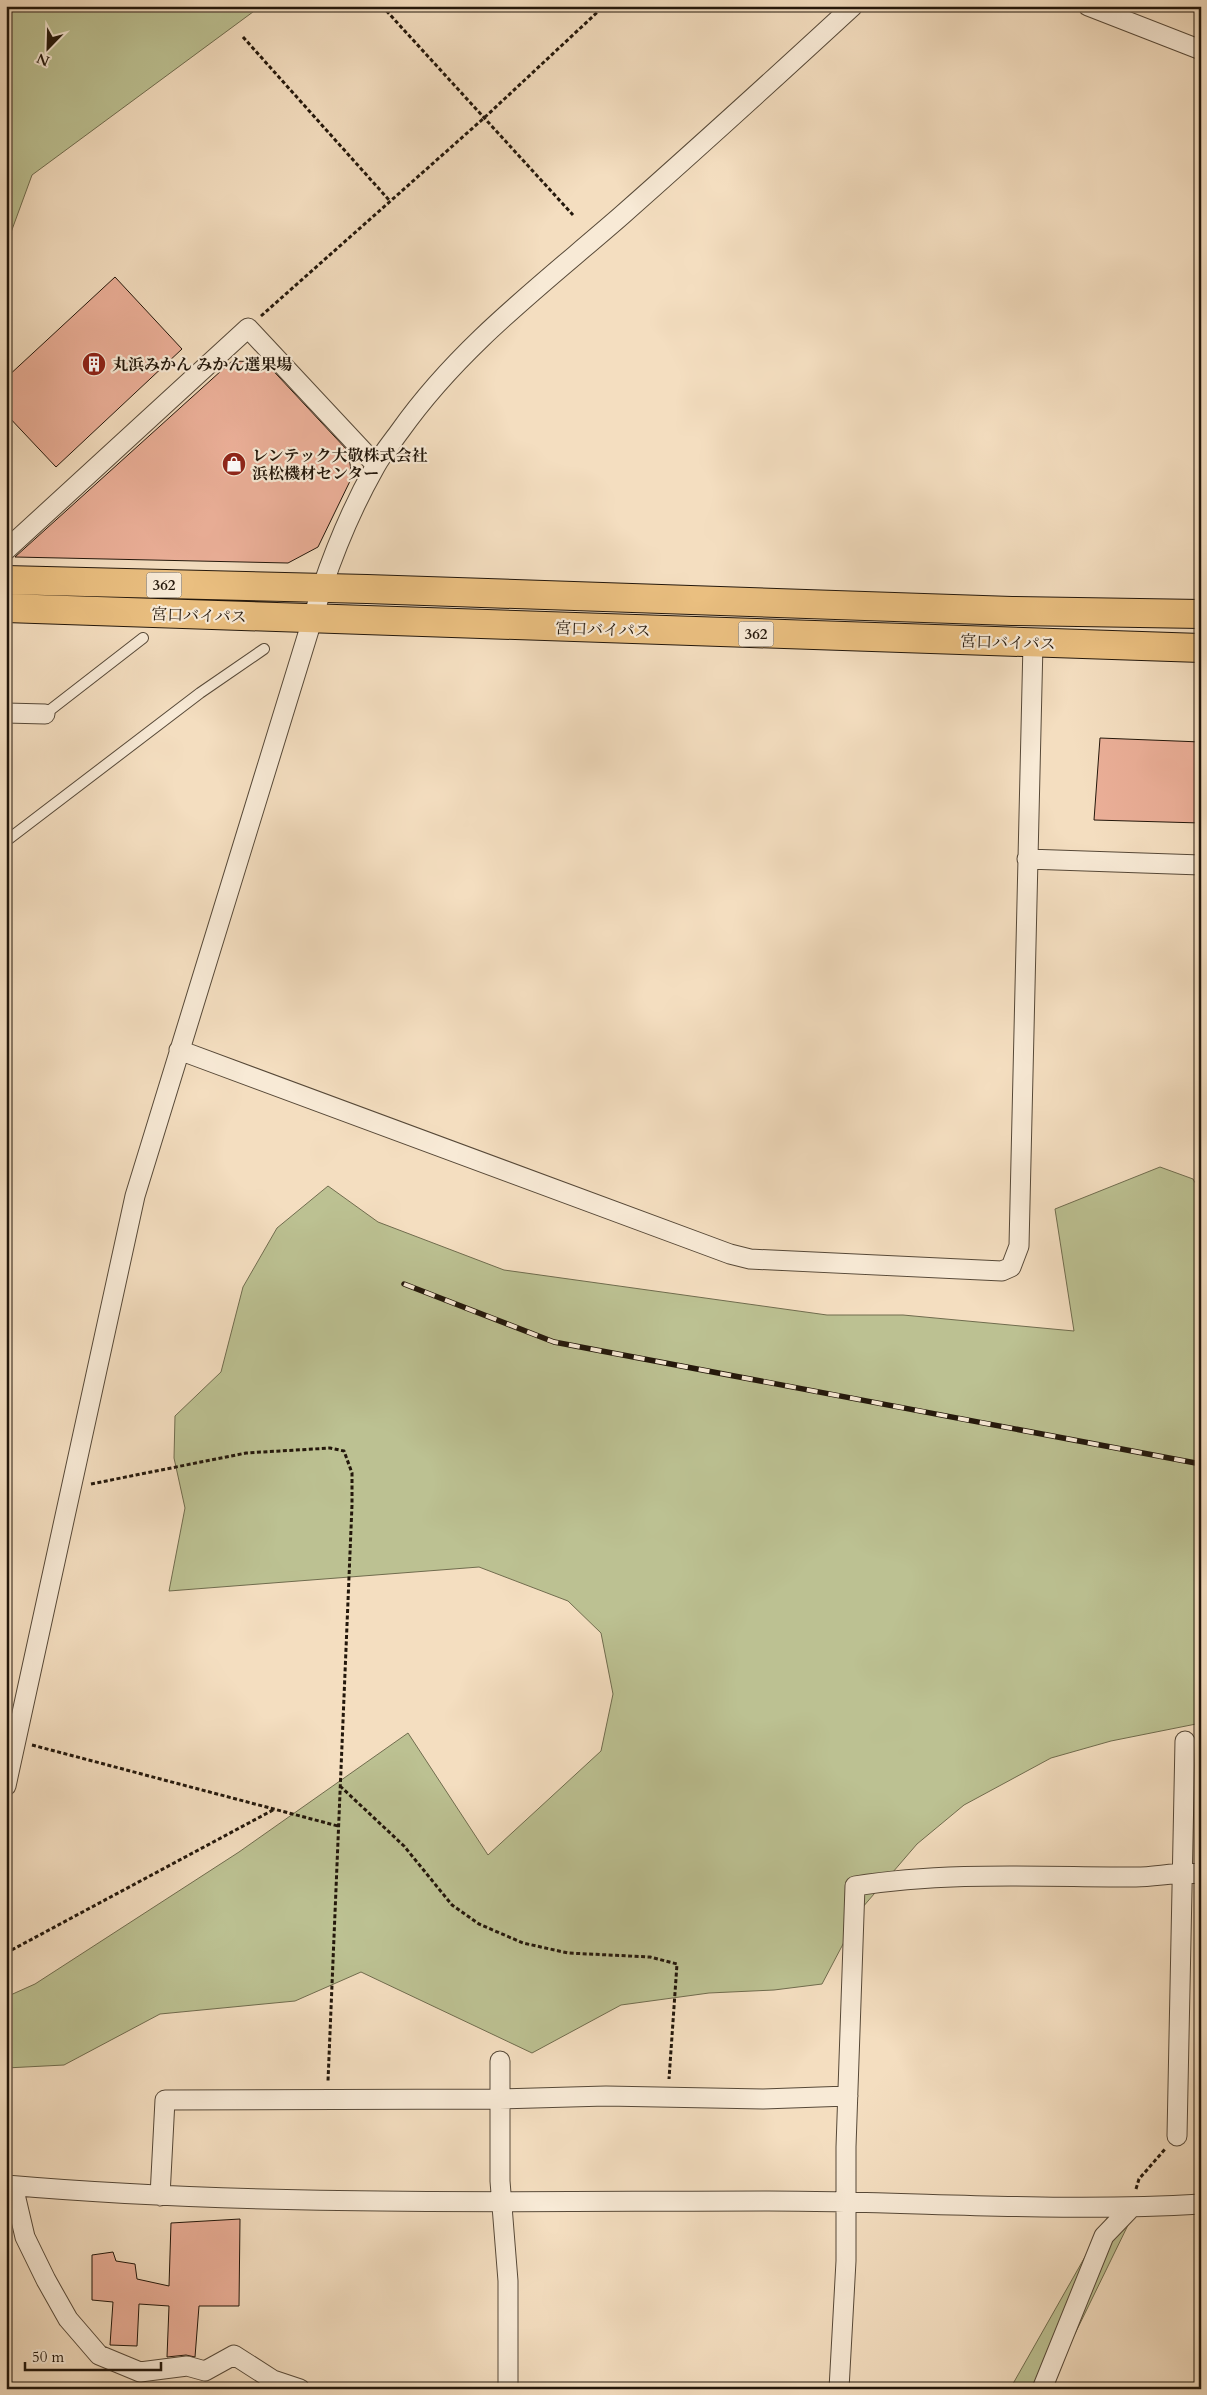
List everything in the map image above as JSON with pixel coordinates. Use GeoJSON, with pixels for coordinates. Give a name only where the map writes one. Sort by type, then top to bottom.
{"type":"FeatureCollection","features":[{"type":"Feature","properties":{"kind":"highway","name":"宮口バイパス"},"geometry":{"type":"LineString","coordinates":[[6,580],[759,601],[1012,611],[1201,614]]}},
{"type":"Feature","properties":{"kind":"highway","name":"宮口バイパス"},"geometry":{"type":"LineString","coordinates":[[6,608],[1201,648]]}},
{"type":"Feature","properties":{"kind":"street"},"geometry":{"type":"LineString","coordinates":[[6,1786],[107,1333],[135,1196],[312,619],[346,524],[376,465],[420,402],[454,364],[499,320],[679,165],[853,6]]}},
{"type":"Feature","properties":{"kind":"street"},"geometry":{"type":"LineString","coordinates":[[1088,6],[1201,50]]}},
{"type":"Feature","properties":{"kind":"street"},"geometry":{"type":"LineString","coordinates":[[6,550],[248,328],[376,465]]}},
{"type":"Feature","properties":{"kind":"street"},"geometry":{"type":"LineString","coordinates":[[179,1050],[730,1254],[750,1259],[1002,1271],[1011,1267],[1019,1246],[1033,643]]}},
{"type":"Feature","properties":{"kind":"street"},"geometry":{"type":"LineString","coordinates":[[6,713],[45,714]]}},
{"type":"Feature","properties":{"kind":"street"},"geometry":{"type":"LineString","coordinates":[[1027,859],[1201,865]]}},
{"type":"Feature","properties":{"kind":"street"},"geometry":{"type":"LineString","coordinates":[[1177,2136],[1192,1874],[1185,1742]]}},
{"type":"Feature","properties":{"kind":"street"},"geometry":{"type":"LineString","coordinates":[[839,2389],[846,2261],[845,2201],[855,1886],[897,1879],[1088,1875],[1137,1877],[1192,1874]]}},
{"type":"Feature","properties":{"kind":"street"},"geometry":{"type":"LineString","coordinates":[[500,2061],[501,2201],[508,2280],[508,2389]]}},
{"type":"Feature","properties":{"kind":"street"},"geometry":{"type":"LineString","coordinates":[[160,2196],[165,2100],[500,2099],[606,2096],[763,2099],[848,2096]]}},
{"type":"Feature","properties":{"kind":"street"},"geometry":{"type":"LineString","coordinates":[[300,2389],[273,2380],[234,2355],[205,2371],[187,2366],[140,2372],[99,2355],[68,2319],[46,2280],[25,2237],[10,2185],[233,2200],[845,2201],[1130,2209],[1201,2204]]}},
{"type":"Feature","properties":{"kind":"street"},"geometry":{"type":"LineString","coordinates":[[1042,2389],[1104,2236],[1130,2209]]}},
{"type":"Feature","properties":{"kind":"lane"},"geometry":{"type":"LineString","coordinates":[[45,714],[143,638]]}},
{"type":"Feature","properties":{"kind":"lane"},"geometry":{"type":"LineString","coordinates":[[6,841],[200,693],[264,650]]}},
{"type":"Feature","properties":{"kind":"path"},"geometry":{"type":"LineString","coordinates":[[382,6],[573,215]]}},
{"type":"Feature","properties":{"kind":"path"},"geometry":{"type":"LineString","coordinates":[[248,328],[389,200],[484,118],[604,6]]}},
{"type":"Feature","properties":{"kind":"path"},"geometry":{"type":"LineString","coordinates":[[243,38],[389,200]]}},
{"type":"Feature","properties":{"kind":"path"},"geometry":{"type":"LineString","coordinates":[[71,1488],[246,1453],[330,1448],[344,1451],[352,1474],[352,1505],[327,2100]]}},
{"type":"Feature","properties":{"kind":"path"},"geometry":{"type":"LineString","coordinates":[[16,1741],[338,1826]]}},
{"type":"Feature","properties":{"kind":"path"},"geometry":{"type":"LineString","coordinates":[[340,1785],[404,1846],[452,1904],[479,1924],[523,1943],[568,1953],[650,1957],[677,1964],[667,2098]]}},
{"type":"Feature","properties":{"kind":"path"},"geometry":{"type":"LineString","coordinates":[[6,1953],[273,1810]]}},
{"type":"Feature","properties":{"kind":"path"},"geometry":{"type":"LineString","coordinates":[[1130,2209],[1139,2179],[1177,2136]]}},
{"type":"Feature","properties":{"kind":"green space"},"geometry":{"type":"Polygon","coordinates":[[[6,6],[261,6],[32,175],[6,246],[6,6]]]}},
{"type":"Feature","properties":{"kind":"green space"},"geometry":{"type":"Polygon","coordinates":[[[1160,1167],[1193,1179],[1201,1193],[1201,1723],[1111,1741],[1051,1758],[964,1805],[917,1844],[862,1908],[822,1984],[774,1990],[709,1993],[621,2005],[532,2053],[361,1972],[295,2001],[160,2014],[64,2065],[6,2068],[6,1997],[35,1984],[239,1852],[408,1733],[488,1855],[601,1751],[613,1694],[601,1633],[568,1601],[479,1567],[169,1591],[185,1508],[174,1458],[175,1416],[221,1372],[243,1287],[277,1228],[328,1186],[378,1222],[504,1270],[827,1315],[903,1315],[1074,1331],[1055,1209],[1160,1167]]]}},
{"type":"Feature","properties":{"kind":"green space"},"geometry":{"type":"Polygon","coordinates":[[[1107,2218],[1130,2221],[1048,2389],[1010,2389],[1107,2218]]]}},
{"type":"Feature","properties":{"kind":"building","name":"丸浜みかん みかん選果場"},"geometry":{"type":"Polygon","coordinates":[[[115,277],[182,349],[56,467],[6,414],[6,378],[115,277]]]}},
{"type":"Feature","properties":{"kind":"building","name":"レンテック大敬株式会社 浜松機材センター"},"geometry":{"type":"Polygon","coordinates":[[[232,361],[265,362],[348,451],[352,477],[318,547],[288,563],[15,557],[232,361]]]}},
{"type":"Feature","properties":{"kind":"building"},"geometry":{"type":"Polygon","coordinates":[[[1100,738],[1201,742],[1201,823],[1094,820],[1100,738]]]}},
{"type":"Feature","properties":{"kind":"building"},"geometry":{"type":"Polygon","coordinates":[[[240,2219],[239,2306],[199,2306],[195,2357],[186,2355],[167,2357],[169,2306],[139,2304],[137,2346],[110,2345],[113,2302],[92,2300],[92,2255],[113,2252],[116,2261],[135,2264],[137,2279],[169,2286],[171,2223],[240,2219]]]}},
{"type":"Feature","properties":{"kind":"railway"},"geometry":{"type":"LineString","coordinates":[[404,1284],[554,1342],[1201,1464]]}},
{"type":"Feature","properties":{"kind":"place","name":"丸浜みかん みかん選果場"},"geometry":{"type":"Point","coordinates":[94,364]}},
{"type":"Feature","properties":{"kind":"place","name":"レンテック大敬株式会社 浜松機材センター"},"geometry":{"type":"Point","coordinates":[234,464]}}]}
